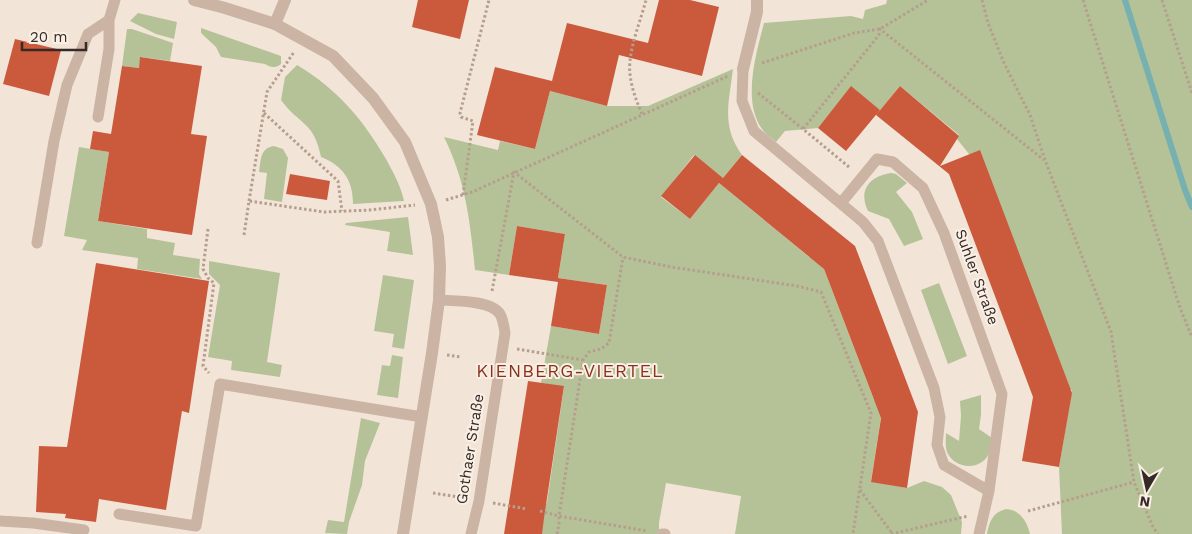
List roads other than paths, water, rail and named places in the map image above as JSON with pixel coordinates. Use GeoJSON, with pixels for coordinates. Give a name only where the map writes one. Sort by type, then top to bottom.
{"type":"FeatureCollection","features":[{"type":"Feature","properties":{"kind":"street"},"geometry":{"type":"LineString","coordinates":[[194,0],[275,24],[333,56],[373,98],[406,142],[431,204],[438,238],[440,266],[439,300],[403,534]]}},
{"type":"Feature","properties":{"kind":"street"},"geometry":{"type":"LineString","coordinates":[[275,24],[285,0]]}},
{"type":"Feature","properties":{"kind":"street"},"geometry":{"type":"LineString","coordinates":[[743,75],[757,12],[757,0]]}},
{"type":"Feature","properties":{"kind":"lane"},"geometry":{"type":"LineString","coordinates":[[98,117],[109,49],[109,20],[115,0]]}},
{"type":"Feature","properties":{"kind":"lane"},"geometry":{"type":"LineString","coordinates":[[37,243],[54,141],[67,85],[88,34],[109,20]]}},
{"type":"Feature","properties":{"kind":"lane"},"geometry":{"type":"LineString","coordinates":[[743,75],[742,101],[754,131],[863,222],[878,241],[934,388],[940,417],[937,445],[944,465],[989,491]]}},
{"type":"Feature","properties":{"kind":"lane","name":"Suhler Straße"},"geometry":{"type":"LineString","coordinates":[[841,203],[877,158],[893,162],[923,188],[944,232],[1002,394],[989,491],[979,534]]}},
{"type":"Feature","properties":{"kind":"lane","name":"Gothaer Straße"},"geometry":{"type":"LineString","coordinates":[[439,300],[490,306],[498,312],[502,319],[505,333],[471,534]]}},
{"type":"Feature","properties":{"kind":"lane"},"geometry":{"type":"LineString","coordinates":[[119,514],[196,526],[220,384],[422,417]]}},
{"type":"Feature","properties":{"kind":"lane"},"geometry":{"type":"LineString","coordinates":[[0,522],[33,523],[84,530]]}},
{"type":"Feature","properties":{"kind":"waterway"},"geometry":{"type":"LineString","coordinates":[[1125,0],[1192,207]]}},
{"type":"Feature","properties":{"kind":"district","name":"KIENBERG-VIERTEL"},"geometry":{"type":"Point","coordinates":[570,370]}}]}
